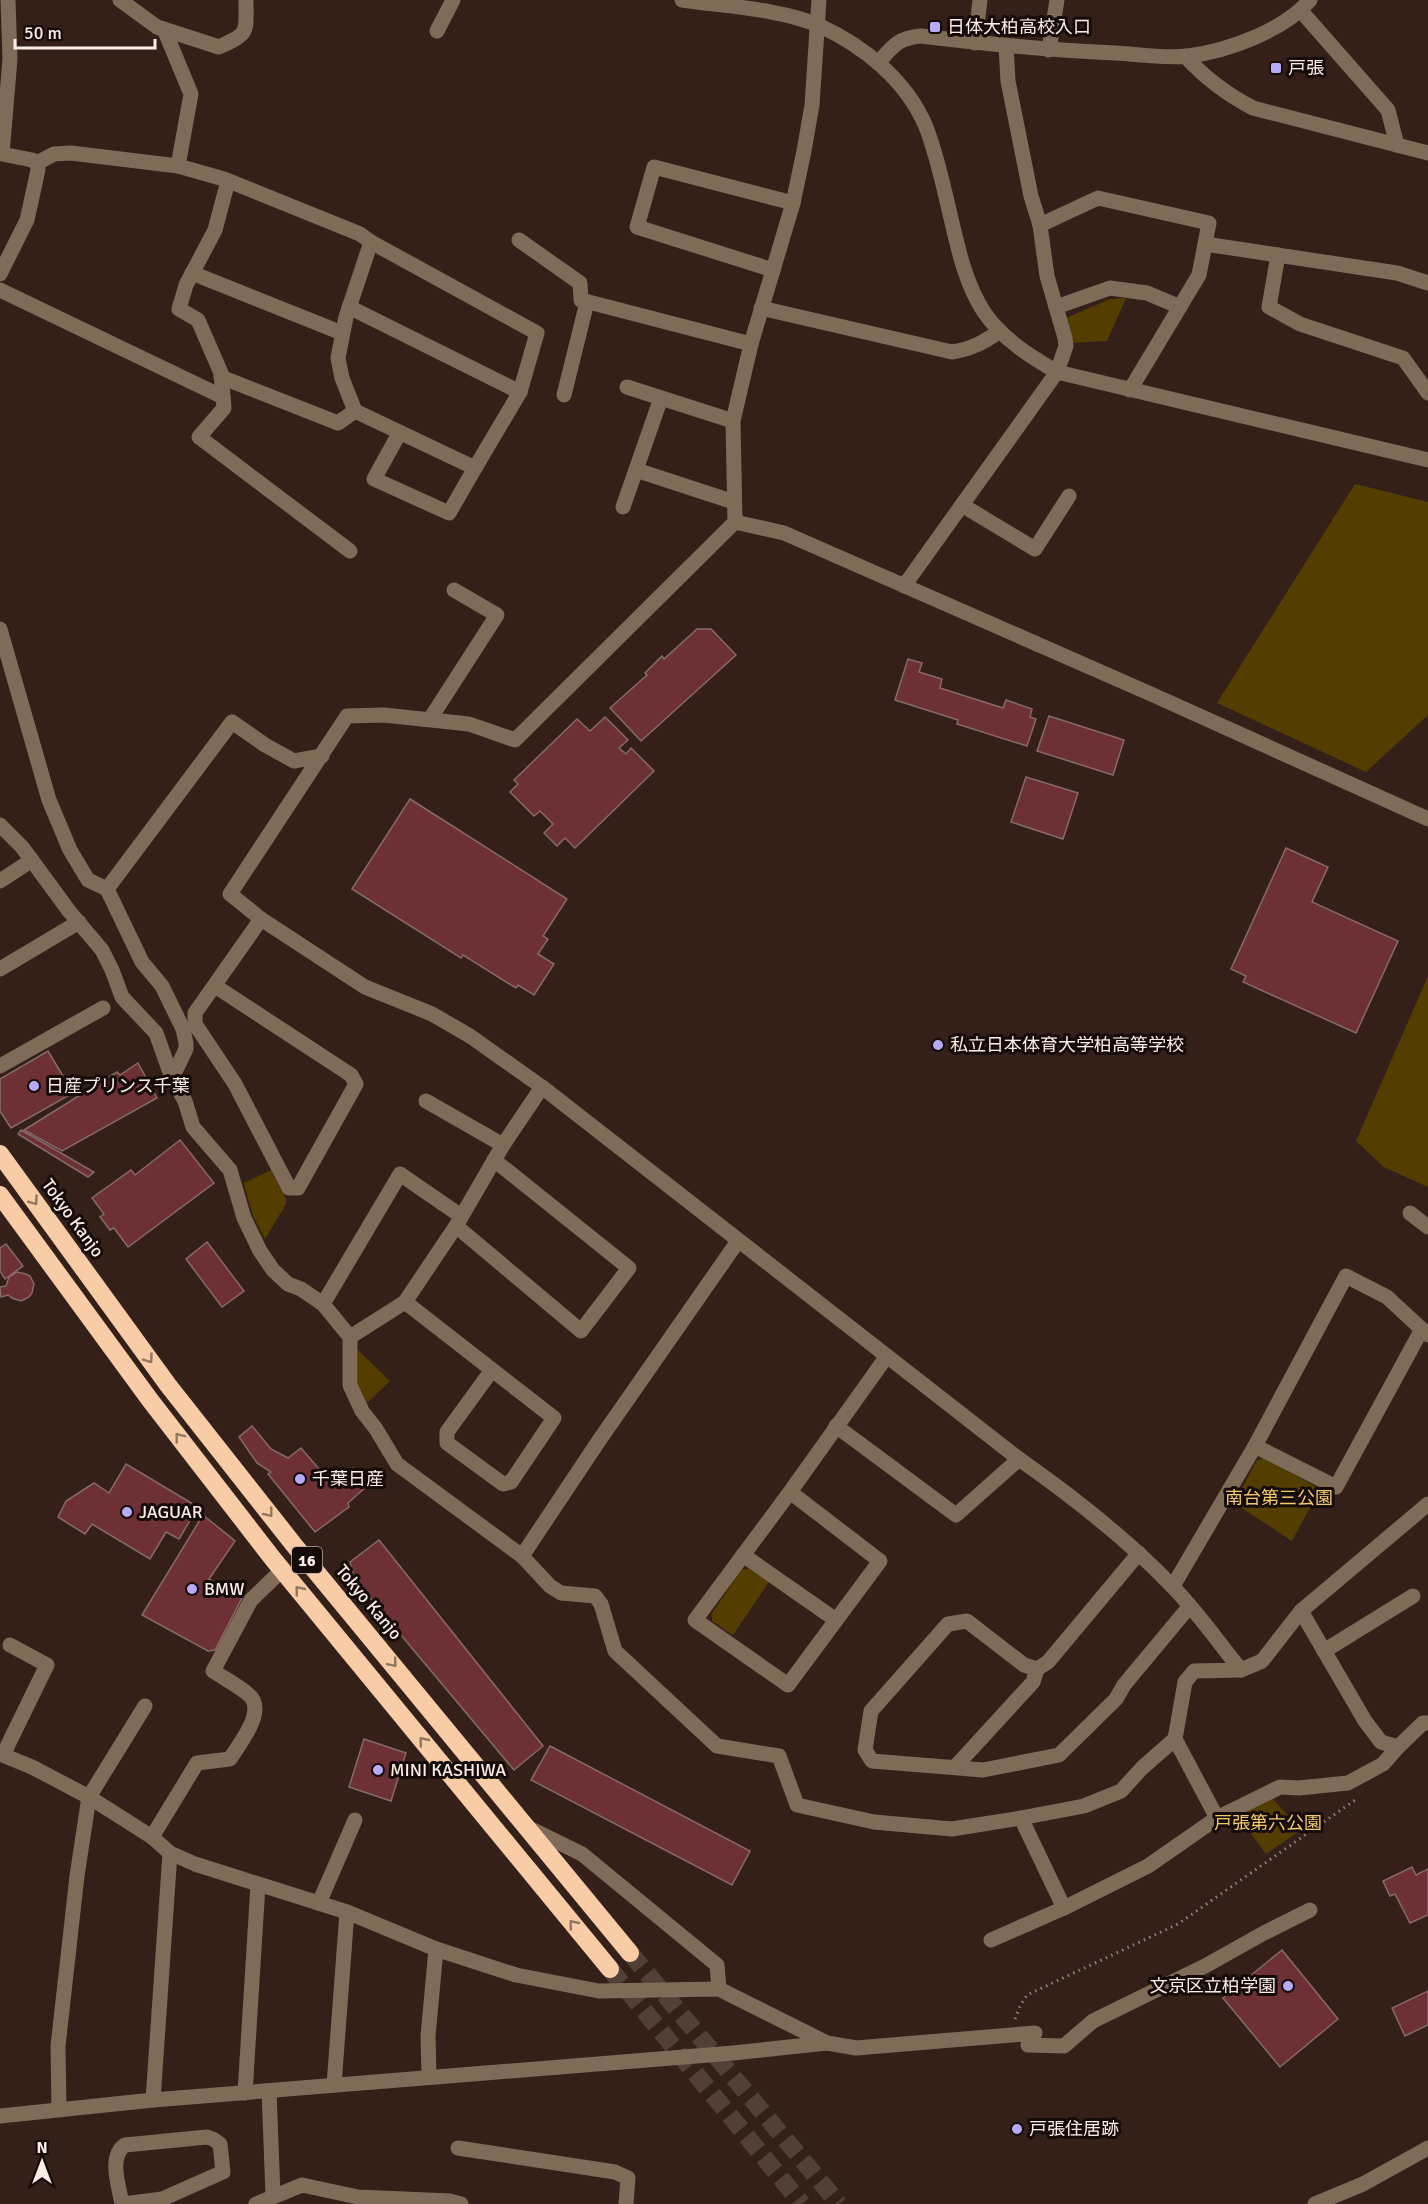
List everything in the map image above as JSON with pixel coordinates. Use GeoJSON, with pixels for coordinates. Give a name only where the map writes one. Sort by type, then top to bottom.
{"type":"FeatureCollection","features":[{"type":"Feature","properties":{"kind":"highway","name":"Tokyo Kanjo"},"geometry":{"type":"LineString","coordinates":[[0,1154],[175,1394],[294,1545],[630,1953]]}},
{"type":"Feature","properties":{"kind":"highway","name":"16"},"geometry":{"type":"LineString","coordinates":[[0,1195],[150,1400],[282,1570],[610,1969]]}},
{"type":"Feature","properties":{"kind":"street"},"geometry":{"type":"LineString","coordinates":[[8,0],[10,59],[1,155],[32,160],[37,163]]}},
{"type":"Feature","properties":{"kind":"street"},"geometry":{"type":"LineString","coordinates":[[120,0],[157,27],[219,47],[241,37],[246,30],[246,0]]}},
{"type":"Feature","properties":{"kind":"street"},"geometry":{"type":"LineString","coordinates":[[437,32],[453,0]]}},
{"type":"Feature","properties":{"kind":"street"},"geometry":{"type":"LineString","coordinates":[[682,0],[748,9],[818,25],[878,63],[899,84],[926,126],[942,180],[959,255],[971,288],[985,313],[1000,331],[1025,353],[1057,372],[1428,459]]}},
{"type":"Feature","properties":{"kind":"street"},"geometry":{"type":"LineString","coordinates":[[819,0],[812,105],[792,203],[751,344],[733,421],[735,522],[515,740],[469,724],[384,715],[346,716],[230,894],[261,919],[365,987],[432,1014],[470,1036],[542,1087],[1019,1459],[1078,1500],[1173,1586],[1241,1670]]}},
{"type":"Feature","properties":{"kind":"street"},"geometry":{"type":"LineString","coordinates":[[975,43],[980,0]]}},
{"type":"Feature","properties":{"kind":"street"},"geometry":{"type":"LineString","coordinates":[[1049,50],[1057,0]]}},
{"type":"Feature","properties":{"kind":"street"},"geometry":{"type":"LineString","coordinates":[[878,63],[896,43],[906,38],[921,36],[1049,50],[1185,56],[1218,51],[1245,41],[1305,5],[1388,110],[1397,145]]}},
{"type":"Feature","properties":{"kind":"street"},"geometry":{"type":"LineString","coordinates":[[164,29],[191,94],[178,166]]}},
{"type":"Feature","properties":{"kind":"street"},"geometry":{"type":"LineString","coordinates":[[904,586],[1057,372],[1066,346],[1047,276],[1040,225],[1031,196],[1008,81],[1006,46]]}},
{"type":"Feature","properties":{"kind":"street"},"geometry":{"type":"LineString","coordinates":[[1185,56],[1201,73],[1253,108],[1428,153]]}},
{"type":"Feature","properties":{"kind":"street"},"geometry":{"type":"LineString","coordinates":[[37,163],[54,154],[71,153],[178,166],[228,181],[360,234],[371,243],[537,333],[520,392],[449,513],[374,479],[400,432]]}},
{"type":"Feature","properties":{"kind":"street"},"geometry":{"type":"LineString","coordinates":[[0,274],[27,220],[38,170],[37,163]]}},
{"type":"Feature","properties":{"kind":"street"},"geometry":{"type":"LineString","coordinates":[[773,270],[637,227],[654,167],[792,203]]}},
{"type":"Feature","properties":{"kind":"street"},"geometry":{"type":"LineString","coordinates":[[228,181],[216,230],[186,285],[179,309],[198,321],[221,377],[224,408],[199,437],[350,551]]}},
{"type":"Feature","properties":{"kind":"street"},"geometry":{"type":"LineString","coordinates":[[1040,225],[1098,198],[1209,223],[1198,275],[1130,390]]}},
{"type":"Feature","properties":{"kind":"street"},"geometry":{"type":"LineString","coordinates":[[519,240],[580,283],[581,300],[751,344]]}},
{"type":"Feature","properties":{"kind":"street"},"geometry":{"type":"LineString","coordinates":[[371,243],[349,308],[338,358],[342,378],[355,411],[475,468]]}},
{"type":"Feature","properties":{"kind":"street"},"geometry":{"type":"LineString","coordinates":[[1205,244],[1397,273],[1428,283]]}},
{"type":"Feature","properties":{"kind":"street"},"geometry":{"type":"LineString","coordinates":[[1278,255],[1269,308],[1300,324],[1403,358],[1428,393]]}},
{"type":"Feature","properties":{"kind":"street"},"geometry":{"type":"LineString","coordinates":[[192,273],[342,333]]}},
{"type":"Feature","properties":{"kind":"street"},"geometry":{"type":"LineString","coordinates":[[1056,307],[1110,288],[1148,293],[1180,307]]}},
{"type":"Feature","properties":{"kind":"street"},"geometry":{"type":"LineString","coordinates":[[0,290],[223,397]]}},
{"type":"Feature","properties":{"kind":"street"},"geometry":{"type":"LineString","coordinates":[[564,395],[587,302]]}},
{"type":"Feature","properties":{"kind":"street"},"geometry":{"type":"LineString","coordinates":[[349,308],[520,392]]}},
{"type":"Feature","properties":{"kind":"street"},"geometry":{"type":"LineString","coordinates":[[761,308],[952,352],[980,345],[1000,331]]}},
{"type":"Feature","properties":{"kind":"street"},"geometry":{"type":"LineString","coordinates":[[221,377],[338,423],[355,411]]}},
{"type":"Feature","properties":{"kind":"street"},"geometry":{"type":"LineString","coordinates":[[627,387],[733,421]]}},
{"type":"Feature","properties":{"kind":"street"},"geometry":{"type":"LineString","coordinates":[[623,507],[661,398]]}},
{"type":"Feature","properties":{"kind":"street"},"geometry":{"type":"LineString","coordinates":[[636,470],[734,502]]}},
{"type":"Feature","properties":{"kind":"street"},"geometry":{"type":"LineString","coordinates":[[962,505],[1035,549],[1069,496]]}},
{"type":"Feature","properties":{"kind":"street"},"geometry":{"type":"LineString","coordinates":[[735,522],[784,533],[1152,694],[1428,819]]}},
{"type":"Feature","properties":{"kind":"street"},"geometry":{"type":"LineString","coordinates":[[430,720],[497,615],[454,590]]}},
{"type":"Feature","properties":{"kind":"street"},"geometry":{"type":"LineString","coordinates":[[0,629],[49,800],[69,850],[88,880],[107,889],[142,963],[162,986],[183,1029],[186,1049],[172,1078]]}},
{"type":"Feature","properties":{"kind":"street"},"geometry":{"type":"LineString","coordinates":[[107,889],[232,722],[265,745],[294,761],[322,756]]}},
{"type":"Feature","properties":{"kind":"street"},"geometry":{"type":"LineString","coordinates":[[0,825],[22,847],[102,950],[122,997],[156,1033],[172,1078],[185,1101],[193,1127],[230,1170],[244,1218],[260,1251],[273,1270],[288,1284],[301,1289],[323,1304],[350,1337],[350,1384],[362,1411],[397,1464],[522,1556],[550,1587],[561,1593],[595,1596],[600,1604],[615,1651],[717,1746],[779,1756],[797,1805],[874,1822],[952,1829],[1084,1806],[1121,1791],[1174,1739],[1185,1682],[1194,1671],[1241,1670],[1262,1661],[1301,1611],[1428,1504]]}},
{"type":"Feature","properties":{"kind":"street"},"geometry":{"type":"LineString","coordinates":[[0,881],[32,860]]}},
{"type":"Feature","properties":{"kind":"street"},"geometry":{"type":"LineString","coordinates":[[215,986],[351,1075],[356,1084],[298,1188],[289,1188],[235,1084],[195,1024],[195,1013],[261,919]]}},
{"type":"Feature","properties":{"kind":"street"},"geometry":{"type":"LineString","coordinates":[[0,968],[79,922]]}},
{"type":"Feature","properties":{"kind":"street"},"geometry":{"type":"LineString","coordinates":[[0,1066],[103,1008]]}},
{"type":"Feature","properties":{"kind":"street"},"geometry":{"type":"LineString","coordinates":[[350,1337],[405,1302],[542,1087]]}},
{"type":"Feature","properties":{"kind":"street"},"geometry":{"type":"LineString","coordinates":[[426,1101],[503,1145]]}},
{"type":"Feature","properties":{"kind":"street"},"geometry":{"type":"LineString","coordinates":[[323,1304],[400,1174],[458,1221],[580,1331],[629,1268],[494,1160]]}},
{"type":"Feature","properties":{"kind":"street"},"geometry":{"type":"LineString","coordinates":[[1410,1213],[1428,1227]]}},
{"type":"Feature","properties":{"kind":"street"},"geometry":{"type":"LineString","coordinates":[[522,1556],[738,1241]]}},
{"type":"Feature","properties":{"kind":"street"},"geometry":{"type":"LineString","coordinates":[[1173,1586],[1255,1446],[1346,1276],[1387,1298],[1425,1332],[1336,1487],[1255,1446]]}},
{"type":"Feature","properties":{"kind":"street"},"geometry":{"type":"LineString","coordinates":[[405,1302],[554,1418],[511,1482],[503,1484],[447,1443],[447,1432],[492,1370]]}},
{"type":"Feature","properties":{"kind":"street"},"geometry":{"type":"LineString","coordinates":[[790,1492],[880,1561],[788,1685],[695,1620],[887,1356]]}},
{"type":"Feature","properties":{"kind":"street"},"geometry":{"type":"LineString","coordinates":[[836,1426],[956,1515],[1019,1459]]}},
{"type":"Feature","properties":{"kind":"street"},"geometry":{"type":"LineString","coordinates":[[956,1767],[1033,1682],[1037,1669],[1048,1662],[1139,1553]]}},
{"type":"Feature","properties":{"kind":"street"},"geometry":{"type":"LineString","coordinates":[[743,1555],[836,1620]]}},
{"type":"Feature","properties":{"kind":"street"},"geometry":{"type":"LineString","coordinates":[[152,1837],[197,1763],[230,1759],[254,1719],[256,1708],[251,1696],[213,1671],[251,1600],[282,1570]]}},
{"type":"Feature","properties":{"kind":"street"},"geometry":{"type":"LineString","coordinates":[[1324,1651],[1413,1596]]}},
{"type":"Feature","properties":{"kind":"street"},"geometry":{"type":"LineString","coordinates":[[1037,1669],[1024,1665],[967,1621],[948,1624],[871,1711],[865,1750],[872,1761],[983,1770],[1059,1755],[1116,1699],[1124,1685],[1190,1607]]}},
{"type":"Feature","properties":{"kind":"street"},"geometry":{"type":"LineString","coordinates":[[1301,1611],[1365,1721],[1382,1743],[1398,1747]]}},
{"type":"Feature","properties":{"kind":"street"},"geometry":{"type":"LineString","coordinates":[[10,1645],[47,1665],[2,1755],[32,1767],[89,1797],[152,1837],[170,1853],[258,1886],[347,1912],[436,1949],[516,1975],[599,1991],[719,1989],[827,2043]]}},
{"type":"Feature","properties":{"kind":"street"},"geometry":{"type":"LineString","coordinates":[[59,2109],[58,2046],[77,1876],[89,1797],[145,1706]]}},
{"type":"Feature","properties":{"kind":"street"},"geometry":{"type":"LineString","coordinates":[[991,1940],[1064,1908],[1148,1866],[1217,1818],[1280,1787],[1299,1788],[1348,1783],[1383,1764],[1423,1723],[1428,1723]]}},
{"type":"Feature","properties":{"kind":"street"},"geometry":{"type":"LineString","coordinates":[[1174,1739],[1217,1818]]}},
{"type":"Feature","properties":{"kind":"street"},"geometry":{"type":"LineString","coordinates":[[1022,1818],[1064,1908]]}},
{"type":"Feature","properties":{"kind":"street"},"geometry":{"type":"LineString","coordinates":[[319,1903],[355,1820]]}},
{"type":"Feature","properties":{"kind":"street"},"geometry":{"type":"LineString","coordinates":[[527,1827],[582,1854],[717,1965],[719,1989]]}},
{"type":"Feature","properties":{"kind":"street"},"geometry":{"type":"LineString","coordinates":[[153,2100],[170,1853]]}},
{"type":"Feature","properties":{"kind":"street"},"geometry":{"type":"LineString","coordinates":[[244,2093],[258,1886]]}},
{"type":"Feature","properties":{"kind":"street"},"geometry":{"type":"LineString","coordinates":[[0,2116],[153,2100],[733,2053],[827,2043],[856,2048],[1035,2033],[1028,2046],[1064,2046],[1093,2021],[1205,1966],[1310,1910]]}},
{"type":"Feature","properties":{"kind":"street"},"geometry":{"type":"LineString","coordinates":[[334,2085],[347,1912]]}},
{"type":"Feature","properties":{"kind":"street"},"geometry":{"type":"LineString","coordinates":[[429,2077],[428,2036],[436,1949]]}},
{"type":"Feature","properties":{"kind":"street"},"geometry":{"type":"LineString","coordinates":[[269,2091],[273,2195]]}},
{"type":"Feature","properties":{"kind":"street"},"geometry":{"type":"LineString","coordinates":[[207,2137],[220,2144],[223,2172],[162,2199],[123,2204],[115,2158],[118,2150],[125,2145],[207,2137]]}},
{"type":"Feature","properties":{"kind":"street"},"geometry":{"type":"LineString","coordinates":[[458,2148],[615,2172],[628,2178],[626,2204]]}},
{"type":"Feature","properties":{"kind":"street"},"geometry":{"type":"LineString","coordinates":[[1315,2204],[1364,2184],[1428,2148]]}},
{"type":"Feature","properties":{"kind":"street"},"geometry":{"type":"LineString","coordinates":[[256,2204],[273,2195],[302,2185],[358,2198],[450,2200],[461,2204]]}},
{"type":"Feature","properties":{"kind":"path"},"geometry":{"type":"LineString","coordinates":[[1009,2035],[1020,2006],[1027,1995],[1178,1924],[1365,1794]]}},
{"type":"Feature","properties":{"kind":"green space"},"geometry":{"type":"Polygon","coordinates":[[[1126,298],[1107,341],[1071,343],[1066,318],[1110,299],[1126,298]]]}},
{"type":"Feature","properties":{"kind":"green space"},"geometry":{"type":"Polygon","coordinates":[[[1355,484],[1428,502],[1428,715],[1366,772],[1217,703],[1355,484]]]}},
{"type":"Feature","properties":{"kind":"green space"},"geometry":{"type":"Polygon","coordinates":[[[1428,976],[1428,1187],[1384,1167],[1356,1141],[1428,976]]]}},
{"type":"Feature","properties":{"kind":"green space"},"geometry":{"type":"Polygon","coordinates":[[[271,1170],[286,1199],[286,1204],[265,1239],[253,1216],[244,1183],[271,1170]]]}},
{"type":"Feature","properties":{"kind":"green space"},"geometry":{"type":"Polygon","coordinates":[[[358,1350],[390,1381],[367,1403],[358,1384],[358,1350]]]}},
{"type":"Feature","properties":{"kind":"green space","name":"南台第三公園"},"geometry":{"type":"Polygon","coordinates":[[[1264,1458],[1320,1489],[1292,1541],[1234,1503],[1257,1460],[1264,1458]]]}},
{"type":"Feature","properties":{"kind":"green space"},"geometry":{"type":"Polygon","coordinates":[[[742,1569],[751,1569],[769,1582],[733,1635],[712,1621],[712,1613],[742,1569]]]}},
{"type":"Feature","properties":{"kind":"green space","name":"戸張第六公園"},"geometry":{"type":"Polygon","coordinates":[[[1272,1798],[1301,1830],[1266,1854],[1238,1816],[1272,1798]]]}},
{"type":"Feature","properties":{"kind":"building"},"geometry":{"type":"Polygon","coordinates":[[[697,629],[711,629],[736,655],[641,741],[610,708],[647,675],[645,673],[662,656],[664,659],[697,629]]]}},
{"type":"Feature","properties":{"kind":"building"},"geometry":{"type":"Polygon","coordinates":[[[908,659],[922,663],[919,672],[942,679],[940,688],[1003,708],[1006,700],[1032,709],[1030,717],[1036,719],[1027,746],[957,724],[958,720],[895,700],[908,659]]]}},
{"type":"Feature","properties":{"kind":"building"},"geometry":{"type":"Polygon","coordinates":[[[1049,716],[1124,740],[1113,775],[1037,751],[1049,716]]]}},
{"type":"Feature","properties":{"kind":"building"},"geometry":{"type":"Polygon","coordinates":[[[605,717],[628,740],[619,748],[626,754],[631,748],[654,771],[575,848],[565,838],[557,846],[544,833],[553,824],[540,811],[534,816],[510,792],[518,784],[514,780],[577,719],[590,731],[605,717]]]}},
{"type":"Feature","properties":{"kind":"building"},"geometry":{"type":"Polygon","coordinates":[[[1026,777],[1078,793],[1063,839],[1011,822],[1026,777]]]}},
{"type":"Feature","properties":{"kind":"building"},"geometry":{"type":"Polygon","coordinates":[[[410,799],[567,899],[543,936],[548,939],[538,954],[554,964],[534,995],[518,985],[516,988],[463,955],[461,958],[352,889],[410,799]]]}},
{"type":"Feature","properties":{"kind":"building"},"geometry":{"type":"Polygon","coordinates":[[[1286,848],[1328,867],[1312,902],[1398,941],[1356,1033],[1243,982],[1246,976],[1231,969],[1286,848]]]}},
{"type":"Feature","properties":{"kind":"building","name":"日産プリンス千葉"},"geometry":{"type":"Polygon","coordinates":[[[48,1051],[73,1093],[11,1128],[0,1111],[0,1079],[48,1051]]]}},
{"type":"Feature","properties":{"kind":"building"},"geometry":{"type":"Polygon","coordinates":[[[138,1063],[157,1098],[62,1151],[24,1130],[117,1072],[120,1075],[138,1063]]]}},
{"type":"Feature","properties":{"kind":"building"},"geometry":{"type":"Polygon","coordinates":[[[21,1130],[94,1172],[88,1177],[18,1134],[21,1130]]]}},
{"type":"Feature","properties":{"kind":"building"},"geometry":{"type":"Polygon","coordinates":[[[180,1140],[214,1183],[128,1247],[114,1228],[110,1230],[100,1217],[104,1214],[92,1198],[131,1170],[135,1175],[180,1140]]]}},
{"type":"Feature","properties":{"kind":"building"},"geometry":{"type":"Polygon","coordinates":[[[207,1242],[244,1291],[222,1307],[186,1259],[207,1242]]]}},
{"type":"Feature","properties":{"kind":"building"},"geometry":{"type":"Polygon","coordinates":[[[6,1244],[23,1266],[5,1279],[0,1271],[0,1248],[6,1244]]]}},
{"type":"Feature","properties":{"kind":"building"},"geometry":{"type":"Polygon","coordinates":[[[17,1272],[30,1276],[34,1284],[32,1293],[21,1301],[8,1295],[1,1297],[0,1287],[6,1286],[9,1277],[17,1272]]]}},
{"type":"Feature","properties":{"kind":"building","name":"千葉日産"},"geometry":{"type":"Polygon","coordinates":[[[252,1426],[271,1449],[288,1458],[301,1448],[331,1483],[353,1468],[367,1486],[348,1503],[349,1507],[315,1532],[268,1474],[271,1472],[257,1463],[239,1437],[252,1426]]]}},
{"type":"Feature","properties":{"kind":"building","name":"JAGUAR"},"geometry":{"type":"Polygon","coordinates":[[[126,1464],[198,1507],[179,1539],[166,1532],[150,1559],[92,1524],[85,1534],[58,1517],[66,1501],[94,1483],[109,1493],[126,1464]]]}},
{"type":"Feature","properties":{"kind":"building","name":"BMW"},"geometry":{"type":"Polygon","coordinates":[[[203,1515],[235,1541],[209,1579],[242,1598],[215,1650],[208,1651],[142,1615],[203,1515]]]}},
{"type":"Feature","properties":{"kind":"building"},"geometry":{"type":"Polygon","coordinates":[[[379,1540],[543,1746],[514,1770],[354,1579],[350,1562],[379,1540]]]}},
{"type":"Feature","properties":{"kind":"building","name":"MINI KASHIWA"},"geometry":{"type":"Polygon","coordinates":[[[364,1739],[406,1753],[391,1801],[349,1787],[364,1739]]]}},
{"type":"Feature","properties":{"kind":"building"},"geometry":{"type":"Polygon","coordinates":[[[550,1746],[750,1851],[732,1885],[531,1780],[550,1746]]]}},
{"type":"Feature","properties":{"kind":"building"},"geometry":{"type":"Polygon","coordinates":[[[1412,1867],[1416,1875],[1428,1869],[1428,1915],[1410,1923],[1395,1894],[1390,1896],[1383,1881],[1412,1867]]]}},
{"type":"Feature","properties":{"kind":"building"},"geometry":{"type":"Polygon","coordinates":[[[1282,1950],[1338,2019],[1280,2067],[1223,1998],[1282,1950]]]}},
{"type":"Feature","properties":{"kind":"building"},"geometry":{"type":"Polygon","coordinates":[[[1428,1991],[1428,2025],[1405,2036],[1392,2008],[1428,1991]]]}},
{"type":"Feature","properties":{"kind":"tunnel"},"geometry":{"type":"LineString","coordinates":[[630,1953],[839,2204]]}},
{"type":"Feature","properties":{"kind":"tunnel"},"geometry":{"type":"LineString","coordinates":[[610,1969],[802,2204]]}},
{"type":"Feature","properties":{"kind":"place","name":"日体大柏高校入口"},"geometry":{"type":"Point","coordinates":[935,27]}},
{"type":"Feature","properties":{"kind":"place","name":"戸張"},"geometry":{"type":"Point","coordinates":[1276,68]}},
{"type":"Feature","properties":{"kind":"place","name":"私立日本体育大学柏高等学校"},"geometry":{"type":"Point","coordinates":[938,1045]}},
{"type":"Feature","properties":{"kind":"place","name":"日産プリンス千葉"},"geometry":{"type":"Point","coordinates":[34,1086]}},
{"type":"Feature","properties":{"kind":"place","name":"千葉日産"},"geometry":{"type":"Point","coordinates":[300,1479]}},
{"type":"Feature","properties":{"kind":"place","name":"JAGUAR"},"geometry":{"type":"Point","coordinates":[127,1512]}},
{"type":"Feature","properties":{"kind":"place","name":"BMW"},"geometry":{"type":"Point","coordinates":[192,1589]}},
{"type":"Feature","properties":{"kind":"place","name":"MINI KASHIWA"},"geometry":{"type":"Point","coordinates":[378,1770]}},
{"type":"Feature","properties":{"kind":"place","name":"文京区立柏学園"},"geometry":{"type":"Point","coordinates":[1288,1986]}},
{"type":"Feature","properties":{"kind":"place","name":"戸張住居跡"},"geometry":{"type":"Point","coordinates":[1017,2129]}}]}
